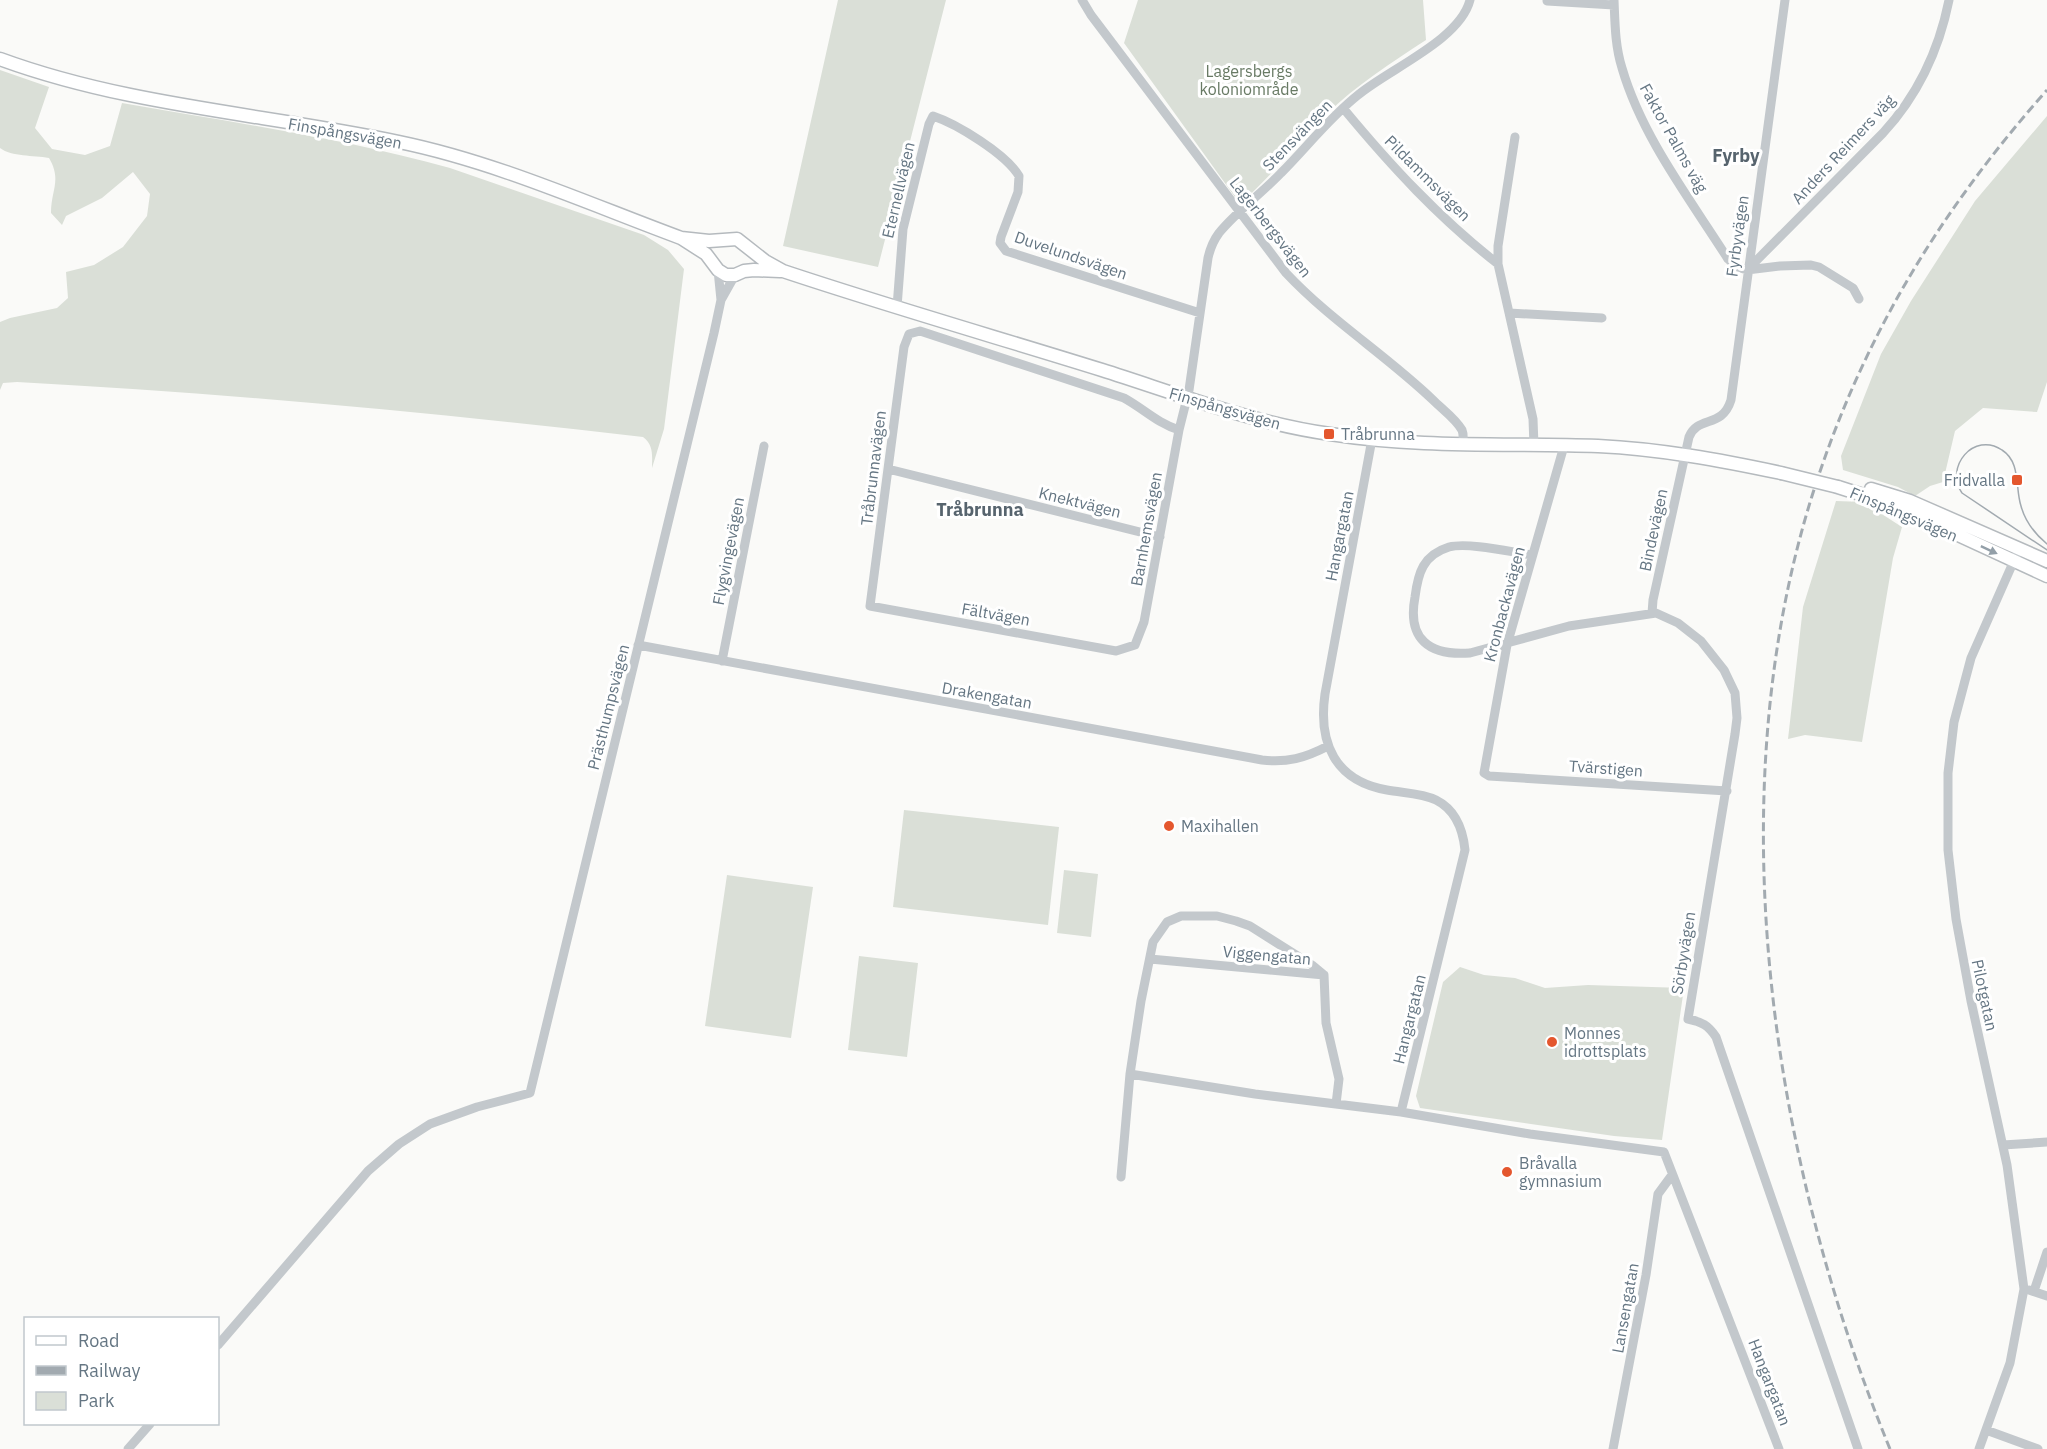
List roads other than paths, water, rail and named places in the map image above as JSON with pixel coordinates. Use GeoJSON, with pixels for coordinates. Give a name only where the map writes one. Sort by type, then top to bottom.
{"type":"FeatureCollection","features":[{"type":"Feature","properties":{"kind":"main road","name":"Finspångsvägen"},"geometry":{"type":"LineString","coordinates":[[0,59],[78,84],[147,99],[397,141],[440,151],[681,238],[706,254],[726,275],[783,271]]}},
{"type":"Feature","properties":{"kind":"main road","name":"Finspångsvägen"},"geometry":{"type":"LineString","coordinates":[[681,238],[709,241],[737,239],[748,249],[783,271],[1187,398],[1299,429],[1372,440],[1598,446],[1685,453],[1707,460],[1781,469],[1910,501],[2047,561]]}},
{"type":"Feature","properties":{"kind":"main road"},"geometry":{"type":"LineString","coordinates":[[715,266],[713,252],[722,240]]}},
{"type":"Feature","properties":{"kind":"main road"},"geometry":{"type":"LineString","coordinates":[[740,273],[749,263],[748,249]]}},
{"type":"Feature","properties":{"kind":"main road","name":"Finspångsvägen"},"geometry":{"type":"LineString","coordinates":[[1838,483],[1891,504],[2047,576]]}},
{"type":"Feature","properties":{"kind":"street","name":"Lagerbergsvägen"},"geometry":{"type":"LineString","coordinates":[[1082,0],[1286,273],[1305,294],[1408,376],[1454,420],[1463,432],[1463,444]]}},
{"type":"Feature","properties":{"kind":"street","name":"Stensvängen"},"geometry":{"type":"LineString","coordinates":[[1187,398],[1210,250],[1218,234],[1282,173],[1343,108],[1375,82],[1453,30],[1465,14],[1470,0]]}},
{"type":"Feature","properties":{"kind":"street","name":"Fyrbyvägen"},"geometry":{"type":"LineString","coordinates":[[1685,453],[1689,437],[1694,429],[1722,416],[1729,407],[1785,0]]}},
{"type":"Feature","properties":{"kind":"street","name":"Anders Reimers väg"},"geometry":{"type":"LineString","coordinates":[[1748,270],[1903,110],[1934,52],[1949,0]]}},
{"type":"Feature","properties":{"kind":"street"},"geometry":{"type":"LineString","coordinates":[[1547,1],[1614,2]]}},
{"type":"Feature","properties":{"kind":"street","name":"Faktor Palms väg"},"geometry":{"type":"LineString","coordinates":[[1614,2],[1620,60],[1640,114],[1665,159],[1728,259],[1737,267],[1748,270]]}},
{"type":"Feature","properties":{"kind":"street","name":"Pildammsvägen"},"geometry":{"type":"LineString","coordinates":[[1343,108],[1401,177],[1478,249],[1498,264]]}},
{"type":"Feature","properties":{"kind":"street","name":"Eternellvägen"},"geometry":{"type":"LineString","coordinates":[[897,307],[903,229],[929,124],[933,116]]}},
{"type":"Feature","properties":{"kind":"street","name":"Duvelundsvägen"},"geometry":{"type":"LineString","coordinates":[[933,116],[956,125],[1011,165],[1019,176],[1018,192],[1001,237],[1000,243],[1006,251],[1200,313]]}},
{"type":"Feature","properties":{"kind":"street"},"geometry":{"type":"LineString","coordinates":[[1515,137],[1498,246],[1498,264],[1533,420],[1534,446]]}},
{"type":"Feature","properties":{"kind":"street","name":"Prästhumpsvägen"},"geometry":{"type":"LineString","coordinates":[[715,266],[721,300]]}},
{"type":"Feature","properties":{"kind":"street"},"geometry":{"type":"LineString","coordinates":[[1748,270],[1780,266],[1819,267],[1853,288],[1859,298]]}},
{"type":"Feature","properties":{"kind":"street","name":"Prästhumpsvägen"},"geometry":{"type":"LineString","coordinates":[[219,1344],[368,1171],[399,1144],[430,1124],[477,1107],[530,1093],[721,300],[740,273]]}},
{"type":"Feature","properties":{"kind":"street"},"geometry":{"type":"LineString","coordinates":[[1509,313],[1602,318]]}},
{"type":"Feature","properties":{"kind":"street","name":"Tråbrunnavägen"},"geometry":{"type":"LineString","coordinates":[[870,606],[904,347],[909,334],[920,331],[1124,399],[1144,409],[1161,424],[1179,430]]}},
{"type":"Feature","properties":{"kind":"street","name":"Barnhemsvägen"},"geometry":{"type":"LineString","coordinates":[[1116,651],[1135,645],[1141,629],[1187,398]]}},
{"type":"Feature","properties":{"kind":"street","name":"Hangargatan"},"geometry":{"type":"LineString","coordinates":[[1372,440],[1324,700],[1323,719],[1328,746],[1336,762],[1363,784],[1437,800],[1451,811],[1459,822],[1464,836],[1465,850],[1401,1112],[1541,1136],[1664,1152],[1779,1449]]}},
{"type":"Feature","properties":{"kind":"street","name":"Flygvingevägen"},"geometry":{"type":"LineString","coordinates":[[722,661],[764,446]]}},
{"type":"Feature","properties":{"kind":"street","name":"Kronbackavägen"},"geometry":{"type":"LineString","coordinates":[[1484,773],[1506,645],[1564,446]]}},
{"type":"Feature","properties":{"kind":"street","name":"Bindevägen"},"geometry":{"type":"LineString","coordinates":[[1652,613],[1685,453]]}},
{"type":"Feature","properties":{"kind":"street","name":"Knektvägen"},"geometry":{"type":"LineString","coordinates":[[888,469],[1160,537]]}},
{"type":"Feature","properties":{"kind":"street"},"geometry":{"type":"LineString","coordinates":[[1532,555],[1456,546],[1434,555],[1418,574],[1412,617],[1418,635],[1434,649],[1456,654],[1470,653],[1569,626],[1652,613]]}},
{"type":"Feature","properties":{"kind":"street","name":"Pilotgatan"},"geometry":{"type":"LineString","coordinates":[[1980,1449],[2010,1363],[2029,1290],[2003,1145],[1962,958],[1948,850],[1947,798],[1950,746],[1971,658],[2019,549]]}},
{"type":"Feature","properties":{"kind":"street","name":"Fältvägen"},"geometry":{"type":"LineString","coordinates":[[870,606],[1116,651]]}},
{"type":"Feature","properties":{"kind":"street","name":"Sörbyvägen"},"geometry":{"type":"LineString","coordinates":[[1652,613],[1678,623],[1701,641],[1717,658],[1731,681],[1735,693],[1737,718],[1688,1019],[1703,1023],[1716,1037],[1858,1449]]}},
{"type":"Feature","properties":{"kind":"street","name":"Drakengatan"},"geometry":{"type":"LineString","coordinates":[[638,645],[1262,760],[1294,761],[1328,746]]}},
{"type":"Feature","properties":{"kind":"street","name":"Tvärstigen"},"geometry":{"type":"LineString","coordinates":[[1484,773],[1489,776],[1726,791]]}},
{"type":"Feature","properties":{"kind":"street"},"geometry":{"type":"LineString","coordinates":[[1121,1177],[1130,1074],[1153,942],[1167,922],[1181,916],[1217,916],[1250,926],[1312,965],[1323,975]]}},
{"type":"Feature","properties":{"kind":"street","name":"Viggengatan"},"geometry":{"type":"LineString","coordinates":[[1150,959],[1323,975],[1326,1023],[1339,1078],[1336,1104]]}},
{"type":"Feature","properties":{"kind":"street"},"geometry":{"type":"LineString","coordinates":[[1130,1074],[1255,1094],[1401,1112]]}},
{"type":"Feature","properties":{"kind":"street"},"geometry":{"type":"LineString","coordinates":[[2003,1145],[2047,1142]]}},
{"type":"Feature","properties":{"kind":"street","name":"Lansengatan"},"geometry":{"type":"LineString","coordinates":[[1613,1449],[1638,1320],[1658,1194],[1672,1175]]}},
{"type":"Feature","properties":{"kind":"street"},"geometry":{"type":"LineString","coordinates":[[2047,1252],[2029,1290],[2047,1296]]}},
{"type":"Feature","properties":{"kind":"street"},"geometry":{"type":"LineString","coordinates":[[128,1449],[149,1425]]}},
{"type":"Feature","properties":{"kind":"street"},"geometry":{"type":"LineString","coordinates":[[1986,1430],[2038,1449]]}},
{"type":"Feature","properties":{"kind":"tram line"},"geometry":{"type":"LineString","coordinates":[[2047,544],[2025,517],[2019,499],[2015,468],[2008,455],[1992,445],[1972,448],[1959,463],[1957,483],[1962,493],[2047,550]]}},
{"type":"Feature","properties":{"kind":"railway"},"geometry":{"type":"LineString","coordinates":[[1890,1449],[1849,1337],[1814,1220],[1788,1100],[1771,978],[1764,855],[1767,732],[1783,612],[1812,496],[1854,384],[1879,331],[1907,280],[1938,231],[2008,136],[2047,90]]}},
{"type":"Feature","properties":{"kind":"place","name":"Tråbrunna"},"geometry":{"type":"Point","coordinates":[1329,434]}},
{"type":"Feature","properties":{"kind":"place","name":"Fridvalla"},"geometry":{"type":"Point","coordinates":[2017,480]}},
{"type":"Feature","properties":{"kind":"place","name":"Maxihallen"},"geometry":{"type":"Point","coordinates":[1169,826]}},
{"type":"Feature","properties":{"kind":"place","name":"Monnes idrottsplats"},"geometry":{"type":"Point","coordinates":[1552,1042]}},
{"type":"Feature","properties":{"kind":"place","name":"Bråvalla gymnasium"},"geometry":{"type":"Point","coordinates":[1507,1172]}},
{"type":"Feature","properties":{"kind":"district","name":"Fyrby"},"geometry":{"type":"Point","coordinates":[1736,155]}},
{"type":"Feature","properties":{"kind":"district","name":"Tråbrunna"},"geometry":{"type":"Point","coordinates":[980,509]}},
{"type":"Feature","properties":{"kind":"park label","name":"Lagersbergs koloniområde"},"geometry":{"type":"Point","coordinates":[1249,80]}}]}
